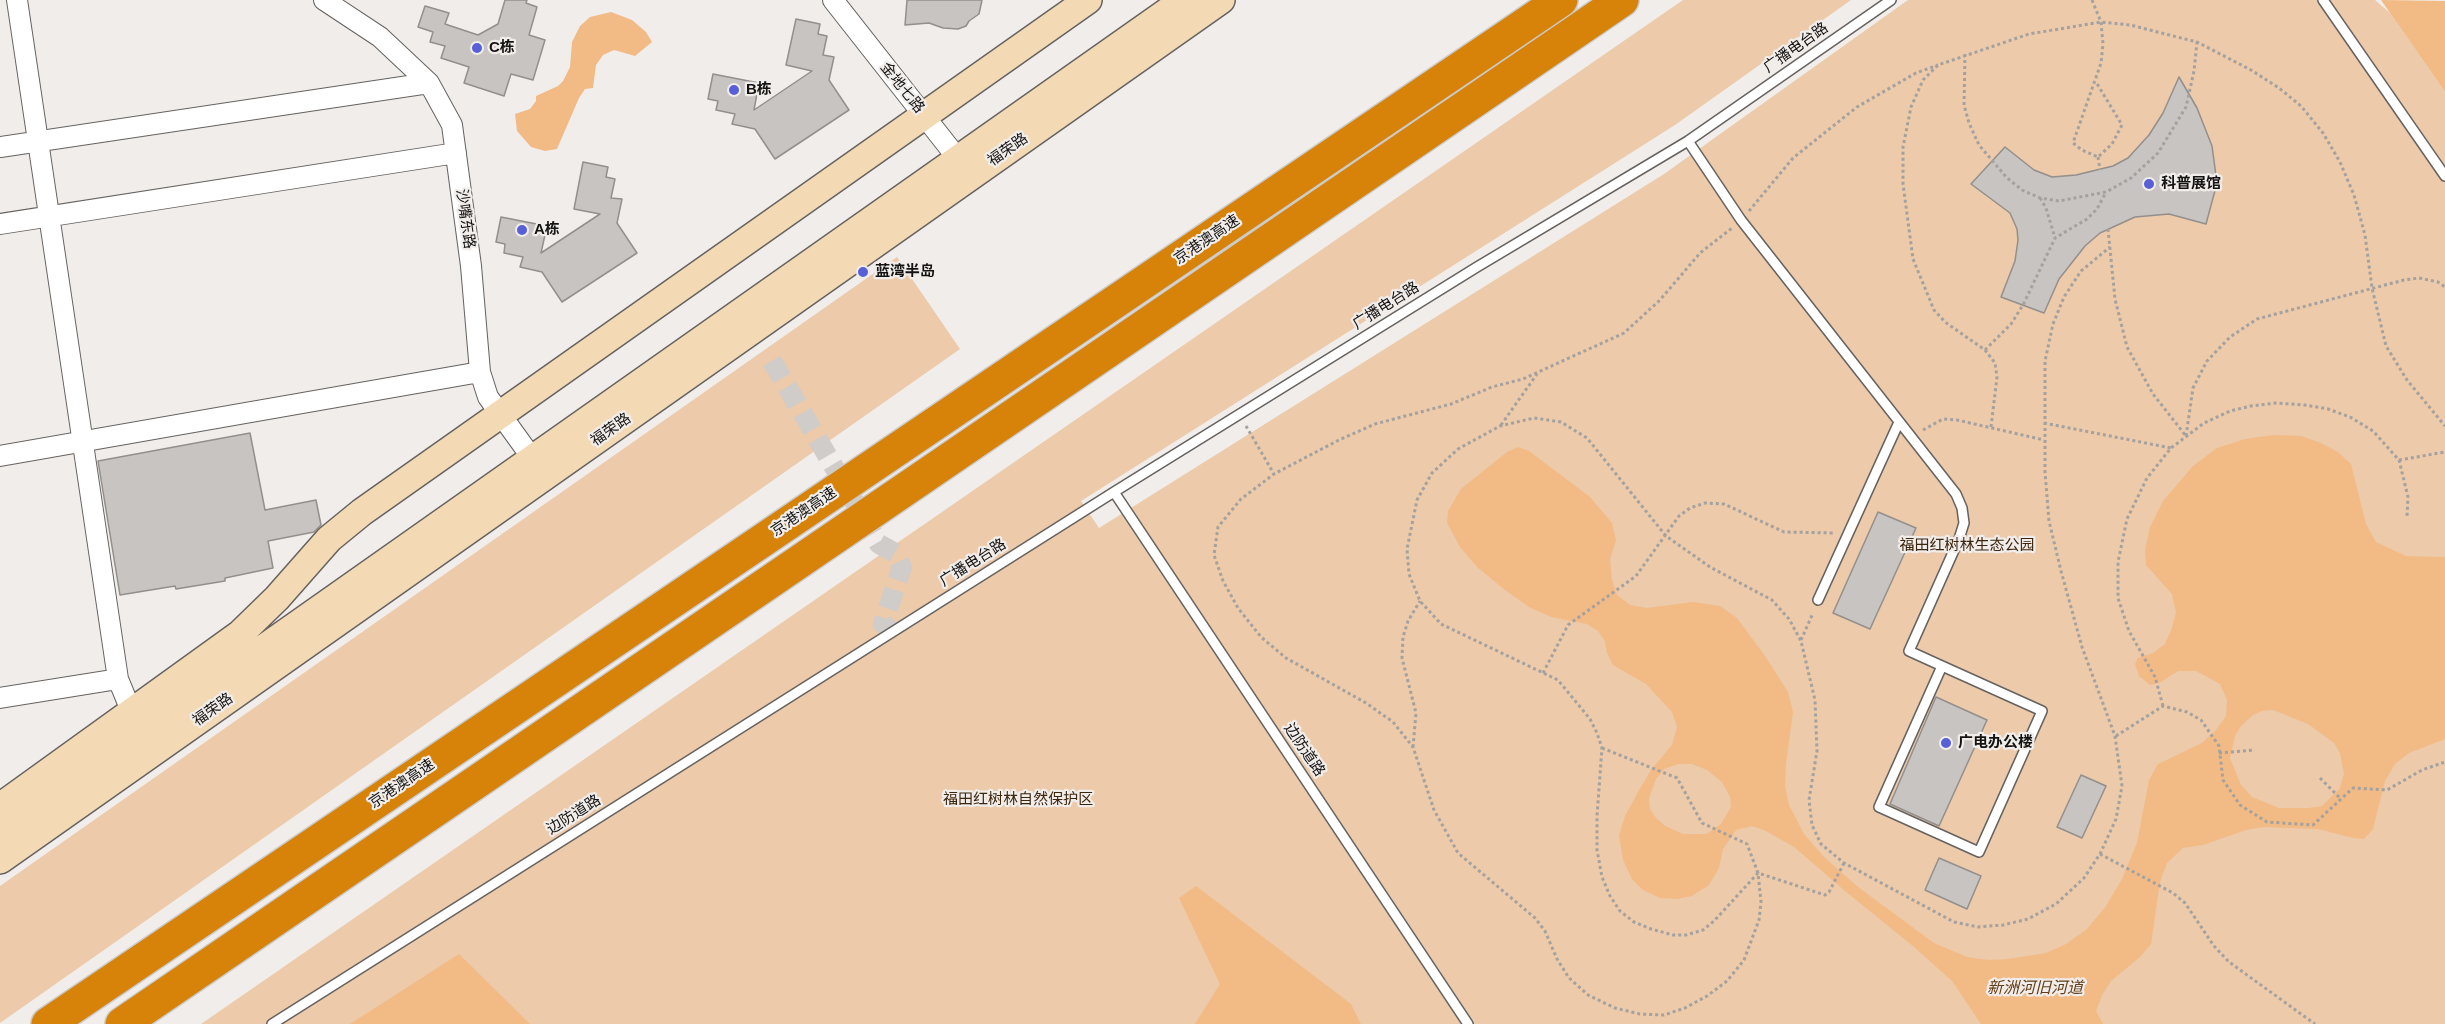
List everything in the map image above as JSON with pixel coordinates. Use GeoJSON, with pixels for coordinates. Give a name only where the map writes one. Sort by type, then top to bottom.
{"type":"FeatureCollection","features":[{"type":"Feature","properties":{"kind":"highway","name":"京港澳高速"},"geometry":{"type":"LineString","coordinates":[[48,1024],[1561,0]]}},
{"type":"Feature","properties":{"kind":"highway"},"geometry":{"type":"LineString","coordinates":[[122,1024],[1622,0]]}},
{"type":"Feature","properties":{"kind":"main road"},"geometry":{"type":"LineString","coordinates":[[0,807],[225,646],[270,605],[319,550],[344,526],[1088,0]]}},
{"type":"Feature","properties":{"kind":"main road","name":"福荣路"},"geometry":{"type":"LineString","coordinates":[[965,167],[1184,0]]}},
{"type":"Feature","properties":{"kind":"main road","name":"福荣路"},"geometry":{"type":"LineString","coordinates":[[0,860],[538,468],[965,167],[1221,0]]}},
{"type":"Feature","properties":{"kind":"main road","name":"福荣路"},"geometry":{"type":"LineString","coordinates":[[0,834],[269,644],[538,468]]}},
{"type":"Feature","properties":{"kind":"main road"},"geometry":{"type":"LineString","coordinates":[[225,646],[245,647],[269,644]]}},
{"type":"Feature","properties":{"kind":"main road"},"geometry":{"type":"LineString","coordinates":[[200,693],[225,646]]}},
{"type":"Feature","properties":{"kind":"street"},"geometry":{"type":"LineString","coordinates":[[17,0],[118,679],[132,713]]}},
{"type":"Feature","properties":{"kind":"street","name":"沙嘴东路"},"geometry":{"type":"LineString","coordinates":[[324,0],[380,37],[429,83],[452,124],[471,266],[480,372],[488,397],[538,468]]}},
{"type":"Feature","properties":{"kind":"street","name":"金地七路"},"geometry":{"type":"LineString","coordinates":[[832,0],[965,167]]}},
{"type":"Feature","properties":{"kind":"street"},"geometry":{"type":"LineString","coordinates":[[0,147],[429,83]]}},
{"type":"Feature","properties":{"kind":"street"},"geometry":{"type":"LineString","coordinates":[[0,224],[456,153]]}},
{"type":"Feature","properties":{"kind":"street"},"geometry":{"type":"LineString","coordinates":[[0,456],[480,372]]}},
{"type":"Feature","properties":{"kind":"street"},"geometry":{"type":"LineString","coordinates":[[0,698],[118,679]]}},
{"type":"Feature","properties":{"kind":"lane","name":"广播电台路"},"geometry":{"type":"LineString","coordinates":[[893,632],[1477,267],[1688,141],[1890,0]]}},
{"type":"Feature","properties":{"kind":"lane"},"geometry":{"type":"LineString","coordinates":[[2323,0],[2445,176]]}},
{"type":"Feature","properties":{"kind":"lane"},"geometry":{"type":"LineString","coordinates":[[1688,141],[1742,220],[1956,494],[1964,523],[1909,651],[2042,711],[1979,852],[1879,807],[1942,666]]}},
{"type":"Feature","properties":{"kind":"lane"},"geometry":{"type":"LineString","coordinates":[[1818,600],[1899,422]]}},
{"type":"Feature","properties":{"kind":"lane","name":"边防道路"},"geometry":{"type":"LineString","coordinates":[[1114,492],[1468,1024]]}},
{"type":"Feature","properties":{"kind":"lane","name":"边防道路"},"geometry":{"type":"LineString","coordinates":[[272,1024],[893,632]]}},
{"type":"Feature","properties":{"kind":"path"},"geometry":{"type":"LineString","coordinates":[[2092,0],[2101,22],[2103,44],[2096,82],[2073,143],[2098,157]]}},
{"type":"Feature","properties":{"kind":"path"},"geometry":{"type":"LineString","coordinates":[[1602,748],[1677,778],[1702,823],[1747,844],[1758,873],[1761,902],[1756,930],[1744,960],[1727,981],[1692,1004],[1664,1015],[1640,1014],[1615,1008],[1588,995],[1569,978],[1535,918],[1458,853],[1434,810],[1413,747],[1393,722],[1366,703],[1286,658],[1261,637],[1238,608],[1222,581],[1214,555],[1218,527],[1241,499],[1274,474],[1339,440],[1375,424],[1451,404],[1492,387],[1524,379],[1624,333],[1659,300],[1700,253],[1742,220],[1793,158],[1857,107],[1916,73],[1965,54],[2029,34],[2101,22],[2130,25],[2197,42],[2224,55],[2279,88],[2301,106],[2323,133],[2340,162],[2354,195],[2365,235],[2372,288],[2386,346],[2407,380],[2445,426]]}},
{"type":"Feature","properties":{"kind":"path"},"geometry":{"type":"LineString","coordinates":[[1965,54],[1964,105],[1979,145],[2007,178],[2022,190],[2040,198],[2068,201],[2106,192],[2145,168],[2158,153],[2173,130],[2190,95],[2197,42]]}},
{"type":"Feature","properties":{"kind":"path"},"geometry":{"type":"LineString","coordinates":[[1938,65],[1923,80],[1911,107],[1903,147],[1903,184],[1913,259],[1934,310],[1944,322],[1985,350],[1995,363],[1997,377],[1991,427]]}},
{"type":"Feature","properties":{"kind":"path"},"geometry":{"type":"LineString","coordinates":[[2096,82],[2122,125],[2112,144],[2098,157]]}},
{"type":"Feature","properties":{"kind":"path"},"geometry":{"type":"LineString","coordinates":[[2098,157],[2100,170]]}},
{"type":"Feature","properties":{"kind":"path"},"geometry":{"type":"LineString","coordinates":[[1985,350],[2011,324],[2023,305],[2055,238],[2087,219],[2097,209],[2106,192]]}},
{"type":"Feature","properties":{"kind":"path"},"geometry":{"type":"LineString","coordinates":[[2040,198],[2046,208],[2055,238]]}},
{"type":"Feature","properties":{"kind":"path"},"geometry":{"type":"LineString","coordinates":[[2108,229],[2115,299],[2127,347],[2153,394],[2186,436]]}},
{"type":"Feature","properties":{"kind":"path"},"geometry":{"type":"LineString","coordinates":[[1758,873],[1714,921],[1703,930],[1686,935],[1673,935],[1651,929],[1634,922],[1620,911],[1610,896],[1602,877],[1597,850],[1602,748],[1590,719],[1558,680],[1441,624],[1420,602],[1409,574],[1407,549],[1418,500],[1432,473],[1458,449],[1500,426],[1534,418],[1561,422],[1587,438],[1666,536],[1710,567],[1772,600],[1789,619],[1801,641],[1815,700],[1817,751],[1809,800],[1812,825],[1821,844],[1844,863],[1954,922],[1978,927],[2003,925],[2028,919],[2056,904],[2084,878],[2100,854],[2116,819],[2122,786],[2115,736],[2082,647],[2049,521],[2044,440],[2045,362],[2054,324],[2064,297],[2081,271],[2109,247]]}},
{"type":"Feature","properties":{"kind":"path"},"geometry":{"type":"LineString","coordinates":[[2186,436],[2193,388],[2207,361],[2230,337],[2257,319],[2372,288],[2419,278],[2438,282],[2445,287]]}},
{"type":"Feature","properties":{"kind":"path"},"geometry":{"type":"LineString","coordinates":[[1500,426],[1538,373]]}},
{"type":"Feature","properties":{"kind":"path"},"geometry":{"type":"LineString","coordinates":[[2163,706],[2155,677],[2129,632],[2118,598],[2118,562],[2127,519],[2147,478],[2171,448],[2186,436],[2204,423],[2230,411],[2276,403],[2305,405],[2350,417],[2373,431],[2399,460],[2408,497],[2407,516]]}},
{"type":"Feature","properties":{"kind":"path"},"geometry":{"type":"LineString","coordinates":[[1239,415],[1274,474]]}},
{"type":"Feature","properties":{"kind":"path"},"geometry":{"type":"LineString","coordinates":[[1912,438],[1933,423],[1943,419],[1991,427],[2044,440]]}},
{"type":"Feature","properties":{"kind":"path"},"geometry":{"type":"LineString","coordinates":[[2044,423],[2171,448]]}},
{"type":"Feature","properties":{"kind":"path"},"geometry":{"type":"LineString","coordinates":[[2399,460],[2445,452]]}},
{"type":"Feature","properties":{"kind":"path"},"geometry":{"type":"LineString","coordinates":[[1543,673],[1568,625],[1636,576],[1679,516],[1690,508],[1705,502],[1724,504],[1784,532],[1848,534]]}},
{"type":"Feature","properties":{"kind":"path"},"geometry":{"type":"LineString","coordinates":[[1801,641],[1818,600]]}},
{"type":"Feature","properties":{"kind":"path"},"geometry":{"type":"LineString","coordinates":[[1413,747],[1416,714],[1402,658],[1403,637],[1408,621],[1420,602]]}},
{"type":"Feature","properties":{"kind":"path"},"geometry":{"type":"LineString","coordinates":[[2115,736],[2163,706],[2187,712],[2200,720],[2218,746],[2223,780],[2240,805],[2267,822],[2313,825],[2353,788],[2387,790],[2421,771],[2445,762]]}},
{"type":"Feature","properties":{"kind":"path"},"geometry":{"type":"LineString","coordinates":[[2219,753],[2255,750]]}},
{"type":"Feature","properties":{"kind":"path"},"geometry":{"type":"LineString","coordinates":[[2320,778],[2341,799]]}},
{"type":"Feature","properties":{"kind":"path"},"geometry":{"type":"LineString","coordinates":[[2100,854],[2173,893],[2185,903],[2214,946],[2229,962],[2315,1024]]}},
{"type":"Feature","properties":{"kind":"path"},"geometry":{"type":"LineString","coordinates":[[1758,873],[1825,895],[1829,892],[1844,863]]}},
{"type":"Feature","properties":{"kind":"green space","name":"福田红树林生态公园"},"geometry":{"type":"Polygon","coordinates":[[[1683,0],[1851,0],[1675,125],[1081,501],[1099,528],[1664,174],[1908,0],[2375,0],[2390,13],[2445,92],[2445,1024],[201,1024],[1683,0]]]}},
{"type":"Feature","properties":{"kind":"green space"},"geometry":{"type":"Polygon","coordinates":[[[897,257],[960,349],[0,1023],[0,886],[897,257]]]}},
{"type":"Feature","properties":{"kind":"water"},"geometry":{"type":"Polygon","coordinates":[[[2381,0],[2445,1],[2445,92],[2390,13],[2381,0]]]}},
{"type":"Feature","properties":{"kind":"water"},"geometry":{"type":"Polygon","coordinates":[[[611,12],[632,20],[646,32],[652,42],[635,56],[614,50],[603,55],[596,65],[593,88],[585,89],[579,98],[557,149],[545,151],[531,147],[517,131],[515,114],[530,109],[536,101],[536,96],[558,86],[563,81],[570,67],[572,42],[580,26],[590,17],[611,12]]]}},
{"type":"Feature","properties":{"kind":"water","name":"新洲河旧河道"},"geometry":{"type":"Polygon","coordinates":[[[2274,435],[2301,436],[2338,452],[2351,464],[2366,524],[2376,542],[2406,556],[2445,557],[2445,739],[2409,753],[2395,764],[2385,781],[2373,829],[2364,839],[2318,829],[2264,827],[2246,830],[2203,845],[2183,848],[2167,863],[2160,882],[2151,944],[2140,957],[2111,981],[2102,995],[2096,1011],[2103,1024],[1981,1024],[1952,981],[1913,946],[1794,847],[1752,826],[1736,830],[1723,849],[1719,868],[1709,885],[1692,896],[1677,899],[1660,898],[1643,890],[1632,879],[1623,860],[1619,836],[1625,816],[1638,792],[1651,770],[1672,745],[1677,727],[1672,712],[1646,684],[1613,665],[1607,653],[1605,641],[1598,631],[1587,624],[1551,617],[1529,607],[1505,590],[1477,567],[1460,547],[1447,523],[1448,511],[1461,489],[1507,452],[1518,447],[1529,451],[1590,497],[1612,523],[1616,540],[1610,559],[1612,580],[1617,595],[1630,605],[1647,608],[1693,602],[1720,606],[1737,618],[1765,656],[1788,692],[1793,712],[1785,786],[1789,805],[1804,834],[1824,857],[1858,887],[1934,943],[1967,957],[1989,960],[2008,959],[2046,953],[2066,944],[2087,929],[2106,906],[2122,879],[2137,843],[2149,780],[2158,764],[2202,743],[2216,730],[2226,716],[2227,700],[2220,684],[2196,671],[2178,671],[2161,682],[2150,685],[2139,676],[2135,664],[2138,658],[2153,653],[2165,644],[2176,612],[2172,594],[2146,565],[2145,550],[2150,527],[2163,501],[2193,466],[2217,448],[2245,439],[2274,435]],[[2273,710],[2253,715],[2241,726],[2235,736],[2230,758],[2241,785],[2252,797],[2279,808],[2322,806],[2340,788],[2344,774],[2340,753],[2334,743],[2308,724],[2273,710]],[[1678,764],[1664,769],[1656,779],[1649,798],[1650,809],[1665,826],[1683,834],[1707,834],[1721,824],[1731,807],[1730,797],[1722,782],[1707,770],[1692,764],[1678,764]]]}},
{"type":"Feature","properties":{"kind":"water"},"geometry":{"type":"Polygon","coordinates":[[[1196,886],[1351,1004],[1361,1024],[1195,1024],[1220,984],[1179,898],[1196,886]]]}},
{"type":"Feature","properties":{"kind":"water"},"geometry":{"type":"Polygon","coordinates":[[[459,954],[530,1024],[350,1024],[459,954]]]}},
{"type":"Feature","properties":{"kind":"building","name":"C栋"},"geometry":{"type":"Polygon","coordinates":[[[505,0],[527,0],[526,3],[537,7],[529,35],[545,40],[533,80],[511,74],[504,96],[464,83],[469,67],[441,58],[445,46],[430,42],[433,32],[418,27],[425,6],[449,13],[445,24],[478,35],[498,24],[505,0]]]}},
{"type":"Feature","properties":{"kind":"building"},"geometry":{"type":"Polygon","coordinates":[[[907,0],[982,0],[979,14],[966,26],[958,29],[943,28],[929,23],[905,25],[907,0]]]}},
{"type":"Feature","properties":{"kind":"building","name":"B栋"},"geometry":{"type":"Polygon","coordinates":[[[796,19],[820,24],[818,34],[827,36],[823,55],[834,57],[829,80],[849,110],[775,159],[755,129],[732,124],[735,114],[716,110],[718,101],[708,99],[713,74],[759,83],[754,110],[812,71],[786,65],[796,19]]]}},
{"type":"Feature","properties":{"kind":"building"},"geometry":{"type":"Polygon","coordinates":[[[2179,77],[2197,108],[2212,146],[2217,183],[2206,224],[2169,214],[2135,217],[2100,233],[2085,246],[2059,279],[2044,313],[2001,297],[2015,261],[2017,229],[2010,213],[1971,184],[2005,147],[2034,170],[2052,177],[2076,175],[2113,166],[2128,158],[2149,135],[2163,113],[2179,77]]]}},
{"type":"Feature","properties":{"kind":"building","name":"A栋"},"geometry":{"type":"Polygon","coordinates":[[[583,162],[608,167],[606,177],[615,179],[611,198],[622,199],[617,223],[637,253],[562,302],[542,272],[520,267],[523,257],[504,253],[505,244],[496,242],[501,217],[547,226],[541,253],[600,214],[574,209],[583,162]]]}},
{"type":"Feature","properties":{"kind":"building"},"geometry":{"type":"Polygon","coordinates":[[[250,433],[265,510],[316,500],[321,525],[314,532],[268,541],[273,568],[225,578],[225,581],[120,595],[98,461],[250,433]]]}},
{"type":"Feature","properties":{"kind":"building"},"geometry":{"type":"Polygon","coordinates":[[[1878,512],[1916,528],[1870,629],[1833,613],[1878,512]]]}},
{"type":"Feature","properties":{"kind":"building","name":"广电办公楼"},"geometry":{"type":"Polygon","coordinates":[[[1936,697],[1987,720],[1939,826],[1890,804],[1936,697]]]}},
{"type":"Feature","properties":{"kind":"building"},"geometry":{"type":"Polygon","coordinates":[[[2081,775],[2106,786],[2082,838],[2057,827],[2081,775]]]}},
{"type":"Feature","properties":{"kind":"building"},"geometry":{"type":"Polygon","coordinates":[[[1939,858],[1981,876],[1967,909],[1925,890],[1939,858]]]}},
{"type":"Feature","properties":{"kind":"tunnel"},"geometry":{"type":"LineString","coordinates":[[772,361],[879,544],[895,553],[902,567],[883,624],[893,632]]}},
{"type":"Feature","properties":{"kind":"place","name":"C栋"},"geometry":{"type":"Point","coordinates":[477,48]}},
{"type":"Feature","properties":{"kind":"place","name":"B栋"},"geometry":{"type":"Point","coordinates":[734,90]}},
{"type":"Feature","properties":{"kind":"place","name":"科普展馆"},"geometry":{"type":"Point","coordinates":[2149,184]}},
{"type":"Feature","properties":{"kind":"place","name":"A栋"},"geometry":{"type":"Point","coordinates":[522,230]}},
{"type":"Feature","properties":{"kind":"place","name":"蓝湾半岛"},"geometry":{"type":"Point","coordinates":[863,272]}},
{"type":"Feature","properties":{"kind":"place","name":"广电办公楼"},"geometry":{"type":"Point","coordinates":[1946,743]}},
{"type":"Feature","properties":{"kind":"park label","name":"福田红树林自然保护区"},"geometry":{"type":"Point","coordinates":[1018,800]}}]}
